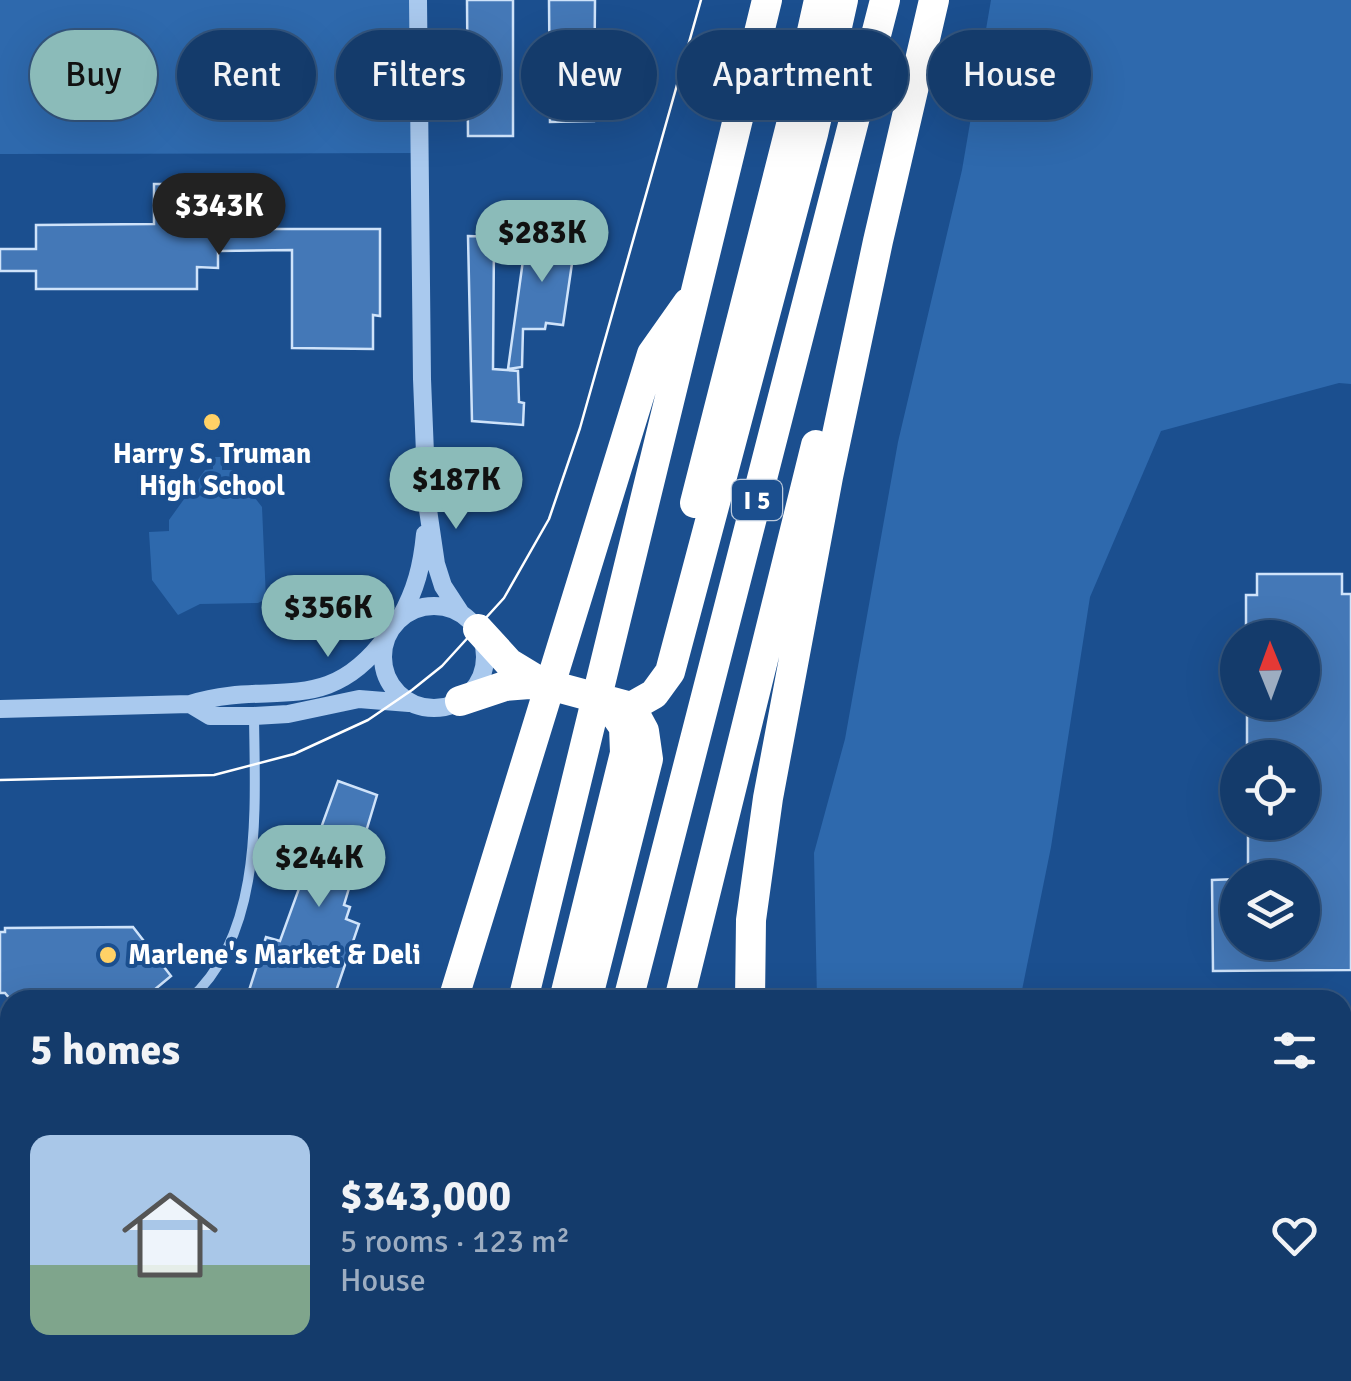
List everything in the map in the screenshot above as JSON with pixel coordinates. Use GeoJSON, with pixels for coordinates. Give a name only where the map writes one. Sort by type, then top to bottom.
{"type":"FeatureCollection","features":[{"type":"Feature","properties":{"kind":"highway"},"geometry":{"type":"LineString","coordinates":[[525,990],[768,0]]}},
{"type":"Feature","properties":{"kind":"highway"},"geometry":{"type":"LineString","coordinates":[[680,600],[819,0]]}},
{"type":"Feature","properties":{"kind":"highway"},"geometry":{"type":"LineString","coordinates":[[589,990],[620,824],[626,739],[616,713],[618,703],[653,663],[680,600],[813,134],[843,0]]}},
{"type":"Feature","properties":{"kind":"highway","name":"I 5"},"geometry":{"type":"LineString","coordinates":[[631,990],[885,0]]}},
{"type":"Feature","properties":{"kind":"highway"},"geometry":{"type":"LineString","coordinates":[[750,990],[752,920],[768,798],[828,477],[934,0]]}},
{"type":"Feature","properties":{"kind":"highway"},"geometry":{"type":"LineString","coordinates":[[680,990],[808,473],[878,241]]}},
{"type":"Feature","properties":{"kind":"highway"},"geometry":{"type":"LineString","coordinates":[[456,990],[652,354],[698,289]]}},
{"type":"Feature","properties":{"kind":"highway"},"geometry":{"type":"LineString","coordinates":[[469,621],[507,674],[618,703]]}},
{"type":"Feature","properties":{"kind":"highway"},"geometry":{"type":"LineString","coordinates":[[460,701],[507,674]]}},
{"type":"Feature","properties":{"kind":"highway"},"geometry":{"type":"LineString","coordinates":[[567,990],[620,824]]}},
{"type":"Feature","properties":{"kind":"street"},"geometry":{"type":"LineString","coordinates":[[190,704],[210,716],[288,714],[359,700],[445,707],[473,691],[482,677],[486,661],[484,644],[444,586],[436,564],[427,503],[418,0]]}},
{"type":"Feature","properties":{"kind":"street"},"geometry":{"type":"LineString","coordinates":[[0,709],[190,704],[215,696],[276,694],[344,680],[368,661],[412,596],[422,565],[427,503]]}},
{"type":"Feature","properties":{"kind":"street"},"geometry":{"type":"LineString","coordinates":[[400,618],[429,606],[446,606],[469,621]]}},
{"type":"Feature","properties":{"kind":"street"},"geometry":{"type":"LineString","coordinates":[[387,636],[383,652],[390,684],[415,704]]}},
{"type":"Feature","properties":{"kind":"street"},"geometry":{"type":"LineString","coordinates":[[199,990],[217,970],[237,934],[252,840],[254,716]]}},
{"type":"Feature","properties":{"kind":"shaded area"},"geometry":{"type":"Polygon","coordinates":[[[0,0],[418,0],[418,30],[336,30],[336,120],[420,120],[420,153],[0,154],[0,0]]]}},
{"type":"Feature","properties":{"kind":"shaded area"},"geometry":{"type":"Polygon","coordinates":[[[991,0],[1351,0],[1351,384],[1339,383],[1161,431],[1090,597],[1051,847],[1022,990],[817,990],[814,853],[845,739],[898,442],[971,120],[1091,120],[1091,30],[986,30],[991,0]]]}},
{"type":"Feature","properties":{"kind":"shaded area"},"geometry":{"type":"Polygon","coordinates":[[[213,457],[222,457],[222,470],[233,470],[262,507],[266,599],[258,603],[200,604],[178,615],[152,580],[149,532],[169,531],[169,520],[205,470],[213,469],[213,457]]]}},
{"type":"Feature","properties":{"kind":"building"},"geometry":{"type":"Polygon","coordinates":[[[467,0],[513,0],[513,136],[468,136],[468,120],[501,120],[501,30],[467,30],[467,0]]]}},
{"type":"Feature","properties":{"kind":"building"},"geometry":{"type":"Polygon","coordinates":[[[549,0],[595,0],[595,30],[549,30],[549,0]]]}},
{"type":"Feature","properties":{"kind":"building"},"geometry":{"type":"Polygon","coordinates":[[[550,120],[594,120],[594,121],[550,120]]]}},
{"type":"Feature","properties":{"kind":"building"},"geometry":{"type":"Polygon","coordinates":[[[154,184],[274,184],[274,229],[380,229],[380,316],[373,315],[373,349],[292,348],[292,250],[218,251],[218,268],[197,267],[197,289],[36,289],[36,271],[0,271],[0,249],[36,249],[36,225],[154,224],[154,184]]]}},
{"type":"Feature","properties":{"kind":"building"},"geometry":{"type":"Polygon","coordinates":[[[528,224],[576,236],[563,325],[546,323],[545,329],[523,329],[522,367],[508,369],[528,224]]]}},
{"type":"Feature","properties":{"kind":"building"},"geometry":{"type":"Polygon","coordinates":[[[468,236],[494,237],[493,369],[518,371],[519,402],[524,403],[523,425],[472,421],[468,236]]]}},
{"type":"Feature","properties":{"kind":"building"},"geometry":{"type":"Polygon","coordinates":[[[1257,574],[1342,574],[1342,594],[1351,594],[1351,970],[1213,971],[1212,880],[1220,880],[1220,960],[1320,960],[1320,860],[1248,860],[1248,840],[1320,840],[1320,740],[1247,740],[1247,720],[1320,720],[1320,620],[1246,620],[1246,595],[1257,595],[1257,574]]]}},
{"type":"Feature","properties":{"kind":"building"},"geometry":{"type":"Polygon","coordinates":[[[338,781],[377,795],[344,905],[350,907],[346,919],[359,924],[336,990],[249,990],[266,937],[280,941],[338,781]]]}},
{"type":"Feature","properties":{"kind":"building"},"geometry":{"type":"Polygon","coordinates":[[[133,927],[171,976],[154,990],[0,990],[0,932],[5,932],[5,928],[133,927]]]}},
{"type":"Feature","properties":{"kind":"tram line"},"geometry":{"type":"LineString","coordinates":[[0,780],[214,775],[294,754],[368,720],[412,690],[442,666],[504,598],[549,519],[580,428],[701,0]]}},
{"type":"Feature","properties":{"kind":"place","name":"Harry S. Truman High School"},"geometry":{"type":"Point","coordinates":[212,422]}},
{"type":"Feature","properties":{"kind":"place","name":"Marlene's Market & Deli"},"geometry":{"type":"Point","coordinates":[108,955]}}]}
